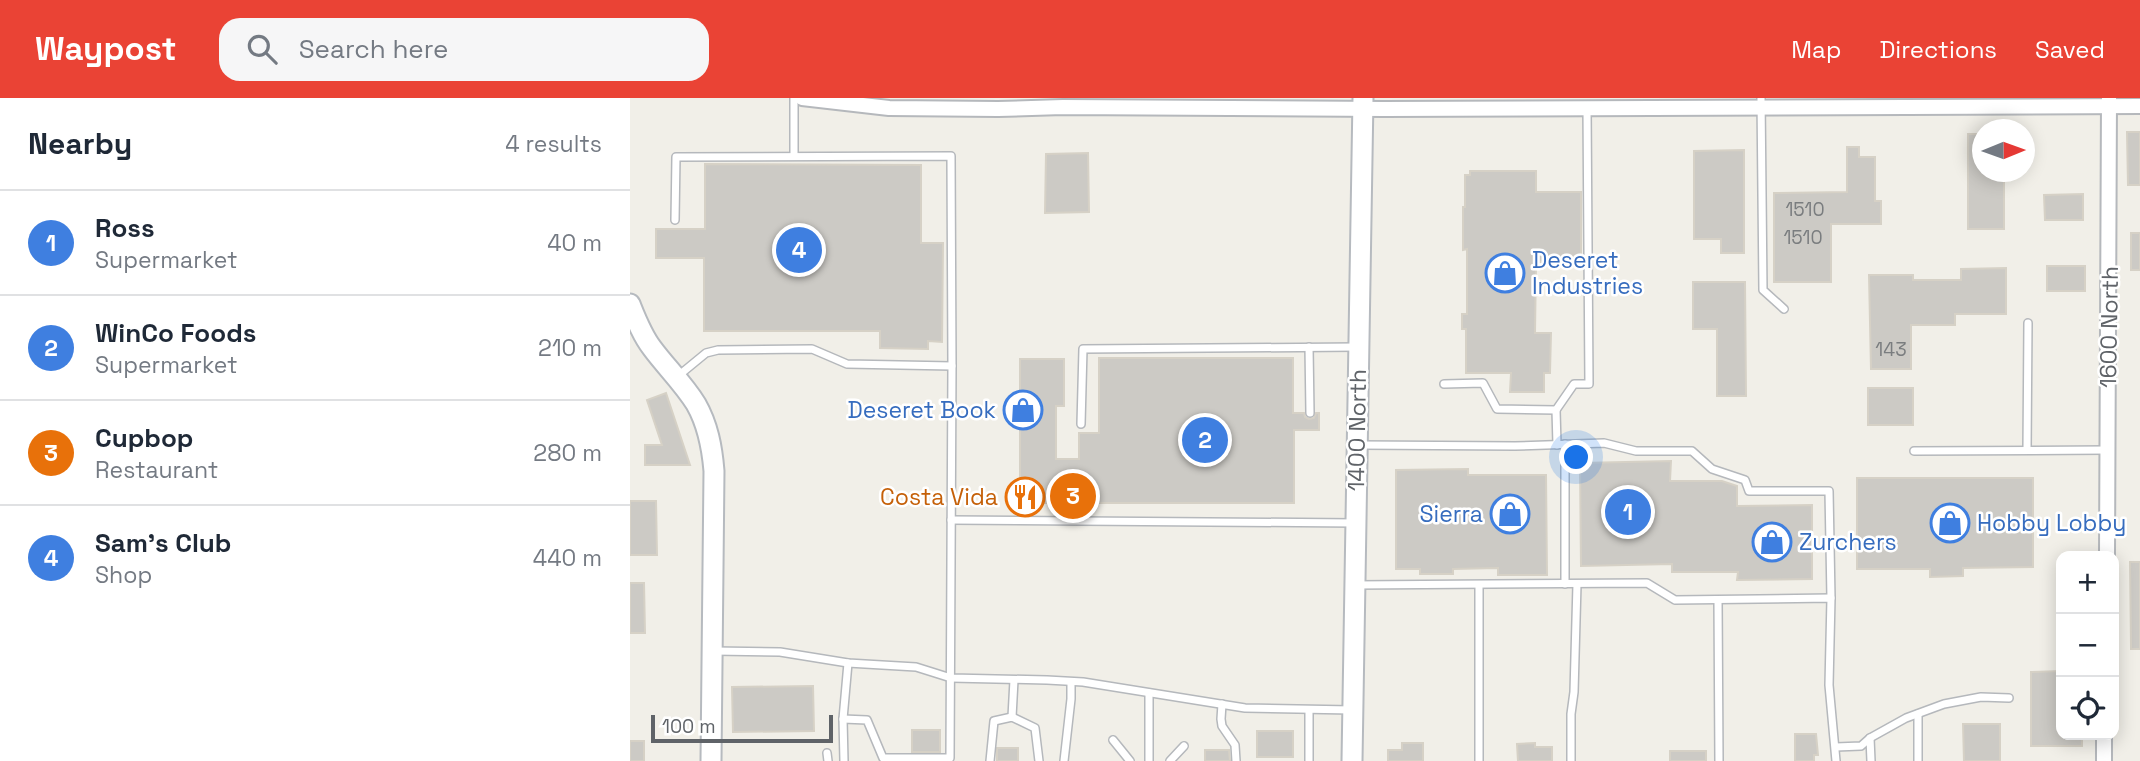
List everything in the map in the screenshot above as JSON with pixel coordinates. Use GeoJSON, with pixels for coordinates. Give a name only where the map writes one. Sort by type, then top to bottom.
{"type":"FeatureCollection","features":[{"type":"Feature","properties":{"kind":"main road","name":"1400 North"},"geometry":{"type":"LineString","coordinates":[[1352,761],[1363,103]]}},
{"type":"Feature","properties":{"kind":"main road"},"geometry":{"type":"LineString","coordinates":[[630,304],[636,321],[651,346],[697,405],[710,439],[715,471],[711,761]]}},
{"type":"Feature","properties":{"kind":"street"},"geometry":{"type":"LineString","coordinates":[[802,98],[889,108],[910,103],[998,109],[1063,102],[1363,103],[1587,108],[1933,102],[2109,102],[2140,106]]}},
{"type":"Feature","properties":{"kind":"street","name":"1600 North"},"geometry":{"type":"LineString","coordinates":[[2106,551],[2109,102]]}},
{"type":"Feature","properties":{"kind":"street"},"geometry":{"type":"LineString","coordinates":[[2104,740],[2104,761]]}},
{"type":"Feature","properties":{"kind":"lane"},"geometry":{"type":"LineString","coordinates":[[794,98],[794,156]]}},
{"type":"Feature","properties":{"kind":"lane"},"geometry":{"type":"LineString","coordinates":[[1760,103],[1763,290],[1784,309]]}},
{"type":"Feature","properties":{"kind":"lane"},"geometry":{"type":"LineString","coordinates":[[1565,584],[1561,445],[1556,410],[1574,384],[1590,384],[1587,108]]}},
{"type":"Feature","properties":{"kind":"lane"},"geometry":{"type":"LineString","coordinates":[[676,220],[676,157],[951,156],[950,758],[884,758],[867,720],[843,719]]}},
{"type":"Feature","properties":{"kind":"lane"},"geometry":{"type":"LineString","coordinates":[[2027,450],[2028,323]]}},
{"type":"Feature","properties":{"kind":"lane"},"geometry":{"type":"LineString","coordinates":[[1310,347],[1310,413]]}},
{"type":"Feature","properties":{"kind":"lane"},"geometry":{"type":"LineString","coordinates":[[1081,424],[1083,349],[1359,347]]}},
{"type":"Feature","properties":{"kind":"lane"},"geometry":{"type":"LineString","coordinates":[[677,377],[706,353],[718,350],[812,349],[847,364],[952,366]]}},
{"type":"Feature","properties":{"kind":"lane"},"geometry":{"type":"LineString","coordinates":[[1444,384],[1483,383],[1497,409],[1556,410]]}},
{"type":"Feature","properties":{"kind":"lane"},"geometry":{"type":"LineString","coordinates":[[1357,445],[1604,443],[1636,451],[1692,451],[1712,469],[1745,480],[1749,491],[1829,491],[1829,685],[1836,761]]}},
{"type":"Feature","properties":{"kind":"lane"},"geometry":{"type":"LineString","coordinates":[[1914,451],[2108,450]]}},
{"type":"Feature","properties":{"kind":"lane"},"geometry":{"type":"LineString","coordinates":[[951,520],[1356,523]]}},
{"type":"Feature","properties":{"kind":"lane"},"geometry":{"type":"LineString","coordinates":[[1355,585],[1647,583],[1675,600],[1831,598]]}},
{"type":"Feature","properties":{"kind":"lane"},"geometry":{"type":"LineString","coordinates":[[1571,761],[1577,584]]}},
{"type":"Feature","properties":{"kind":"lane"},"geometry":{"type":"LineString","coordinates":[[1479,585],[1479,761]]}},
{"type":"Feature","properties":{"kind":"lane"},"geometry":{"type":"LineString","coordinates":[[1718,600],[1719,761]]}},
{"type":"Feature","properties":{"kind":"lane"},"geometry":{"type":"LineString","coordinates":[[713,651],[780,652],[848,663],[916,667],[951,678],[1071,681],[1245,708],[1352,710]]}},
{"type":"Feature","properties":{"kind":"lane"},"geometry":{"type":"LineString","coordinates":[[844,761],[843,719],[848,663]]}},
{"type":"Feature","properties":{"kind":"lane"},"geometry":{"type":"LineString","coordinates":[[1012,717],[1014,680]]}},
{"type":"Feature","properties":{"kind":"lane"},"geometry":{"type":"LineString","coordinates":[[1064,761],[1072,699],[1071,681]]}},
{"type":"Feature","properties":{"kind":"lane"},"geometry":{"type":"LineString","coordinates":[[1149,693],[1149,761]]}},
{"type":"Feature","properties":{"kind":"lane"},"geometry":{"type":"LineString","coordinates":[[1836,747],[1861,746],[1870,737],[1906,718],[1944,704],[1981,697],[2009,698]]}},
{"type":"Feature","properties":{"kind":"lane"},"geometry":{"type":"LineString","coordinates":[[1222,704],[1221,719],[1235,746],[1236,761]]}},
{"type":"Feature","properties":{"kind":"lane"},"geometry":{"type":"LineString","coordinates":[[1309,710],[1309,761]]}},
{"type":"Feature","properties":{"kind":"lane"},"geometry":{"type":"LineString","coordinates":[[1918,714],[1918,761]]}},
{"type":"Feature","properties":{"kind":"lane"},"geometry":{"type":"LineString","coordinates":[[990,761],[994,721],[1012,717],[1035,728],[1039,761]]}},
{"type":"Feature","properties":{"kind":"lane"},"geometry":{"type":"LineString","coordinates":[[1870,737],[1871,761]]}},
{"type":"Feature","properties":{"kind":"lane"},"geometry":{"type":"LineString","coordinates":[[1113,740],[1130,761]]}},
{"type":"Feature","properties":{"kind":"lane"},"geometry":{"type":"LineString","coordinates":[[1170,761],[1184,747]]}},
{"type":"Feature","properties":{"kind":"building"},"geometry":{"type":"Polygon","coordinates":[[[2127,132],[2140,132],[2140,185],[2128,185],[2127,132]]]}},
{"type":"Feature","properties":{"kind":"building"},"geometry":{"type":"Polygon","coordinates":[[[1968,134],[1972,134],[1972,182],[2004,182],[2004,229],[1968,229],[1968,134]]]}},
{"type":"Feature","properties":{"kind":"building"},"geometry":{"type":"Polygon","coordinates":[[[1847,147],[1859,147],[1859,157],[1875,157],[1875,201],[1881,201],[1881,224],[1831,224],[1831,282],[1774,282],[1774,193],[1847,192],[1847,147]]]}},
{"type":"Feature","properties":{"kind":"building"},"geometry":{"type":"Polygon","coordinates":[[[1744,150],[1744,253],[1721,253],[1721,239],[1694,239],[1694,151],[1744,150]]]}},
{"type":"Feature","properties":{"kind":"building"},"geometry":{"type":"Polygon","coordinates":[[[1088,153],[1089,212],[1045,213],[1046,154],[1088,153]]]}},
{"type":"Feature","properties":{"kind":"building"},"geometry":{"type":"Polygon","coordinates":[[[705,164],[921,165],[921,243],[943,243],[942,342],[928,341],[928,349],[880,348],[880,331],[704,331],[704,258],[656,258],[656,229],[705,229],[705,164]]]}},
{"type":"Feature","properties":{"kind":"building"},"geometry":{"type":"Polygon","coordinates":[[[1470,171],[1536,171],[1536,192],[1581,192],[1581,262],[1536,262],[1535,333],[1551,333],[1550,373],[1544,373],[1544,392],[1510,392],[1511,373],[1466,373],[1466,329],[1462,329],[1462,314],[1467,314],[1467,249],[1463,250],[1463,207],[1465,175],[1470,175],[1470,171]]]}},
{"type":"Feature","properties":{"kind":"building"},"geometry":{"type":"Polygon","coordinates":[[[2083,194],[2083,220],[2045,220],[2044,195],[2083,194]]]}},
{"type":"Feature","properties":{"kind":"building"},"geometry":{"type":"Polygon","coordinates":[[[2131,233],[2140,233],[2140,270],[2131,270],[2131,233]]]}},
{"type":"Feature","properties":{"kind":"building"},"geometry":{"type":"Polygon","coordinates":[[[2047,266],[2085,266],[2085,291],[2047,291],[2047,266]]]}},
{"type":"Feature","properties":{"kind":"building"},"geometry":{"type":"Polygon","coordinates":[[[2006,268],[2006,314],[1955,314],[1955,325],[1911,325],[1911,369],[1871,369],[1869,275],[1913,275],[1913,280],[1961,280],[1961,269],[2006,268]]]}},
{"type":"Feature","properties":{"kind":"building"},"geometry":{"type":"Polygon","coordinates":[[[1693,282],[1745,282],[1746,396],[1717,396],[1717,329],[1693,329],[1693,282]]]}},
{"type":"Feature","properties":{"kind":"building"},"geometry":{"type":"Polygon","coordinates":[[[1099,358],[1293,358],[1293,413],[1304,413],[1309,419],[1319,413],[1319,430],[1294,430],[1294,503],[1020,503],[1020,359],[1064,359],[1064,406],[1056,406],[1056,459],[1079,459],[1079,433],[1099,433],[1099,358]]]}},
{"type":"Feature","properties":{"kind":"building"},"geometry":{"type":"Polygon","coordinates":[[[1868,388],[1913,388],[1913,425],[1868,425],[1868,388]]]}},
{"type":"Feature","properties":{"kind":"building"},"geometry":{"type":"Polygon","coordinates":[[[666,393],[690,465],[645,465],[645,445],[662,445],[647,400],[666,393]]]}},
{"type":"Feature","properties":{"kind":"building"},"geometry":{"type":"Polygon","coordinates":[[[1671,461],[1670,481],[1722,481],[1737,486],[1737,506],[1812,505],[1812,579],[1737,580],[1738,572],[1672,572],[1672,564],[1581,566],[1580,463],[1671,461]]]}},
{"type":"Feature","properties":{"kind":"building"},"geometry":{"type":"Polygon","coordinates":[[[1468,469],[1468,475],[1546,475],[1547,575],[1498,575],[1498,568],[1453,569],[1453,574],[1420,574],[1420,569],[1396,569],[1396,470],[1468,469]]]}},
{"type":"Feature","properties":{"kind":"building"},"geometry":{"type":"Polygon","coordinates":[[[1857,478],[2033,478],[2033,567],[1963,568],[1963,576],[1930,577],[1930,569],[1857,569],[1857,478]]]}},
{"type":"Feature","properties":{"kind":"building"},"geometry":{"type":"Polygon","coordinates":[[[630,501],[656,501],[657,555],[630,555],[630,501]]]}},
{"type":"Feature","properties":{"kind":"building"},"geometry":{"type":"Polygon","coordinates":[[[2130,562],[2140,562],[2140,649],[2131,649],[2130,562]]]}},
{"type":"Feature","properties":{"kind":"building"},"geometry":{"type":"Polygon","coordinates":[[[630,583],[644,583],[645,633],[630,633],[630,583]]]}},
{"type":"Feature","properties":{"kind":"building"},"geometry":{"type":"Polygon","coordinates":[[[2056,671],[2056,740],[2082,740],[2082,746],[2031,746],[2031,672],[2056,671]]]}},
{"type":"Feature","properties":{"kind":"building"},"geometry":{"type":"Polygon","coordinates":[[[813,686],[814,731],[733,732],[732,687],[813,686]]]}},
{"type":"Feature","properties":{"kind":"building"},"geometry":{"type":"Polygon","coordinates":[[[1963,724],[2000,724],[2000,761],[1964,761],[1963,724]]]}},
{"type":"Feature","properties":{"kind":"building"},"geometry":{"type":"Polygon","coordinates":[[[912,730],[940,730],[940,752],[912,752],[912,730]]]}},
{"type":"Feature","properties":{"kind":"building"},"geometry":{"type":"Polygon","coordinates":[[[1257,731],[1293,731],[1293,757],[1257,757],[1257,731]]]}},
{"type":"Feature","properties":{"kind":"building"},"geometry":{"type":"Polygon","coordinates":[[[1795,734],[1816,734],[1818,755],[1814,755],[1814,761],[1795,761],[1795,734]]]}},
{"type":"Feature","properties":{"kind":"building"},"geometry":{"type":"Polygon","coordinates":[[[630,741],[644,741],[644,761],[630,761],[630,741]]]}},
{"type":"Feature","properties":{"kind":"building"},"geometry":{"type":"Polygon","coordinates":[[[1402,743],[1423,743],[1423,761],[1388,761],[1388,750],[1402,750],[1402,743]]]}},
{"type":"Feature","properties":{"kind":"building"},"geometry":{"type":"Polygon","coordinates":[[[1535,743],[1535,747],[1552,747],[1552,761],[1518,761],[1517,744],[1535,743]]]}},
{"type":"Feature","properties":{"kind":"building"},"geometry":{"type":"Polygon","coordinates":[[[997,748],[1018,748],[1018,761],[997,761],[997,748]]]}},
{"type":"Feature","properties":{"kind":"building"},"geometry":{"type":"Polygon","coordinates":[[[1205,750],[1229,750],[1230,761],[1205,761],[1205,750]]]}},
{"type":"Feature","properties":{"kind":"building"},"geometry":{"type":"Polygon","coordinates":[[[1670,751],[1706,751],[1706,761],[1670,761],[1670,751]]]}},
{"type":"Feature","properties":{"kind":"place","name":"Sam's Club"},"geometry":{"type":"Point","coordinates":[799,250]}},
{"type":"Feature","properties":{"kind":"place","name":"Deseret Industries"},"geometry":{"type":"Point","coordinates":[1505,273]}},
{"type":"Feature","properties":{"kind":"place","name":"Deseret Book"},"geometry":{"type":"Point","coordinates":[1023,410]}},
{"type":"Feature","properties":{"kind":"place","name":"WinCo Foods"},"geometry":{"type":"Point","coordinates":[1205,440]}},
{"type":"Feature","properties":{"kind":"place","name":"Cupbop"},"geometry":{"type":"Point","coordinates":[1073,496]}},
{"type":"Feature","properties":{"kind":"place","name":"Costa Vida"},"geometry":{"type":"Point","coordinates":[1025,497]}},
{"type":"Feature","properties":{"kind":"place","name":"Ross"},"geometry":{"type":"Point","coordinates":[1628,512]}},
{"type":"Feature","properties":{"kind":"place","name":"Sierra"},"geometry":{"type":"Point","coordinates":[1510,514]}},
{"type":"Feature","properties":{"kind":"place","name":"Hobby Lobby"},"geometry":{"type":"Point","coordinates":[1950,523]}},
{"type":"Feature","properties":{"kind":"place","name":"Zurchers"},"geometry":{"type":"Point","coordinates":[1772,542]}}]}
